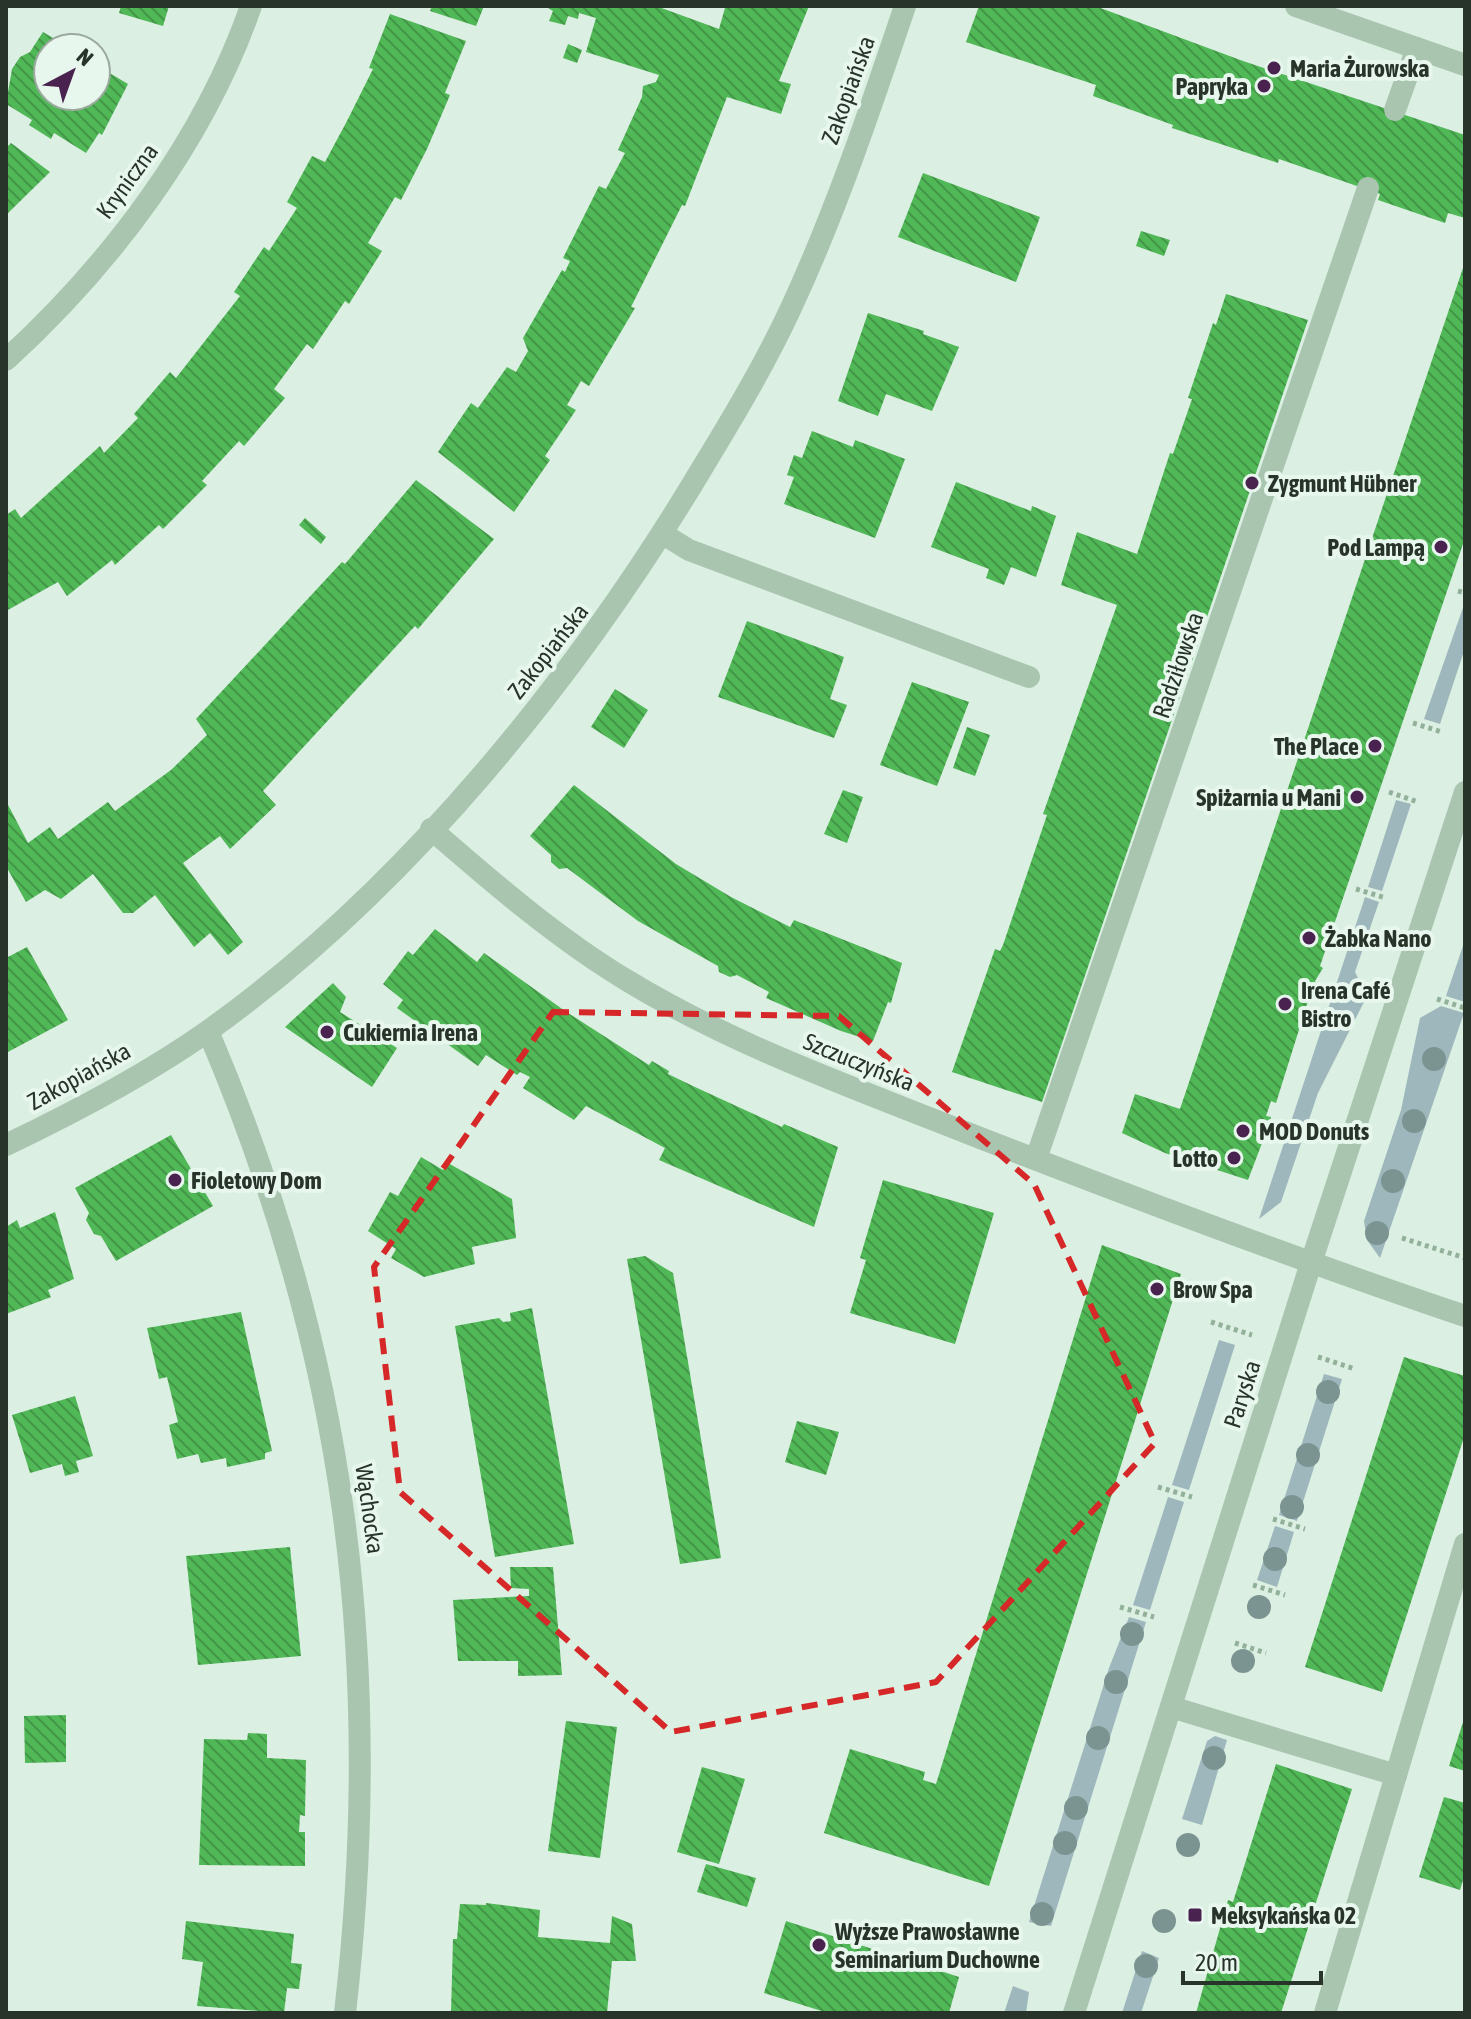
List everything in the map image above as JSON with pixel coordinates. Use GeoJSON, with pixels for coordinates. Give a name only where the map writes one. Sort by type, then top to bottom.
{"type":"FeatureCollection","features":[{"type":"Feature","properties":{"kind":"street","name":"Kryniczna"},"geometry":{"type":"LineString","coordinates":[[6,360],[81,283],[165,175],[211,98],[251,6]]}},
{"type":"Feature","properties":{"kind":"street","name":"Zakopiańska"},"geometry":{"type":"LineString","coordinates":[[6,1145],[65,1117],[208,1031],[300,956],[366,896],[431,829],[563,678],[663,534],[734,416],[791,308],[833,206],[905,6]]}},
{"type":"Feature","properties":{"kind":"street"},"geometry":{"type":"LineString","coordinates":[[1296,6],[1465,65]]}},
{"type":"Feature","properties":{"kind":"street"},"geometry":{"type":"LineString","coordinates":[[1395,110],[1417,48]]}},
{"type":"Feature","properties":{"kind":"street","name":"Radziłowska"},"geometry":{"type":"LineString","coordinates":[[1036,1159],[1368,188]]}},
{"type":"Feature","properties":{"kind":"street"},"geometry":{"type":"LineString","coordinates":[[663,534],[689,550],[1029,677]]}},
{"type":"Feature","properties":{"kind":"street","name":"Paryska"},"geometry":{"type":"LineString","coordinates":[[1074,2013],[1311,1263],[1465,792]]}},
{"type":"Feature","properties":{"kind":"street","name":"Szczuczyńska"},"geometry":{"type":"LineString","coordinates":[[431,829],[564,937],[654,995],[789,1062],[1311,1263],[1465,1316]]}},
{"type":"Feature","properties":{"kind":"street","name":"Wąchocka"},"geometry":{"type":"LineString","coordinates":[[208,1031],[249,1133],[284,1236],[335,1442],[350,1545],[360,1698],[360,1773],[355,1920],[345,2013]]}},
{"type":"Feature","properties":{"kind":"street"},"geometry":{"type":"LineString","coordinates":[[1325,2013],[1465,1544]]}},
{"type":"Feature","properties":{"kind":"street"},"geometry":{"type":"LineString","coordinates":[[1171,1707],[1396,1775]]}},
{"type":"Feature","properties":{"kind":"path"},"geometry":{"type":"LineString","coordinates":[[1458,591],[1465,593]]}},
{"type":"Feature","properties":{"kind":"path"},"geometry":{"type":"LineString","coordinates":[[1413,723],[1442,732]]}},
{"type":"Feature","properties":{"kind":"path"},"geometry":{"type":"LineString","coordinates":[[1389,792],[1418,802]]}},
{"type":"Feature","properties":{"kind":"path"},"geometry":{"type":"LineString","coordinates":[[1356,889],[1386,898]]}},
{"type":"Feature","properties":{"kind":"path"},"geometry":{"type":"LineString","coordinates":[[1437,999],[1465,1008]]}},
{"type":"Feature","properties":{"kind":"path"},"geometry":{"type":"LineString","coordinates":[[1402,1238],[1465,1258]]}},
{"type":"Feature","properties":{"kind":"path"},"geometry":{"type":"LineString","coordinates":[[1158,1487],[1192,1497]]}},
{"type":"Feature","properties":{"kind":"path"},"geometry":{"type":"LineString","coordinates":[[1273,1519],[1305,1529]]}},
{"type":"Feature","properties":{"kind":"path"},"geometry":{"type":"LineString","coordinates":[[1253,1585],[1285,1595]]}},
{"type":"Feature","properties":{"kind":"path"},"geometry":{"type":"LineString","coordinates":[[1120,1607],[1154,1617]]}},
{"type":"Feature","properties":{"kind":"path"},"geometry":{"type":"LineString","coordinates":[[1235,1643],[1266,1653]]}},
{"type":"Feature","properties":{"kind":"highlighted area"},"geometry":{"type":"Polygon","coordinates":[[[553,1012],[839,1016],[1034,1184],[1155,1443],[936,1682],[671,1732],[400,1492],[374,1267],[553,1012]]]}},
{"type":"Feature","properties":{"kind":"shaded area"},"geometry":{"type":"Polygon","coordinates":[[[1465,602],[1465,648],[1440,724],[1424,719],[1465,602]]]}},
{"type":"Feature","properties":{"kind":"shaded area"},"geometry":{"type":"Polygon","coordinates":[[[1396,800],[1411,804],[1382,891],[1368,887],[1396,800]]]}},
{"type":"Feature","properties":{"kind":"shaded area"},"geometry":{"type":"Polygon","coordinates":[[[1365,897],[1379,902],[1355,972],[1367,996],[1318,1093],[1281,1202],[1259,1219],[1365,897]]]}},
{"type":"Feature","properties":{"kind":"shaded area"},"geometry":{"type":"Polygon","coordinates":[[[1465,940],[1465,1002],[1446,996],[1465,940]]]}},
{"type":"Feature","properties":{"kind":"shaded area"},"geometry":{"type":"Polygon","coordinates":[[[1441,1006],[1464,1013],[1380,1258],[1367,1240],[1364,1221],[1401,1110],[1420,1018],[1441,1006]]]}},
{"type":"Feature","properties":{"kind":"shaded area"},"geometry":{"type":"Polygon","coordinates":[[[1219,1340],[1235,1345],[1189,1490],[1172,1485],[1219,1340]]]}},
{"type":"Feature","properties":{"kind":"shaded area"},"geometry":{"type":"Polygon","coordinates":[[[1324,1374],[1342,1379],[1297,1521],[1279,1515],[1324,1374]]]}},
{"type":"Feature","properties":{"kind":"shaded area"},"geometry":{"type":"Polygon","coordinates":[[[1168,1497],[1184,1502],[1150,1610],[1133,1605],[1168,1497]]]}},
{"type":"Feature","properties":{"kind":"shaded area"},"geometry":{"type":"Polygon","coordinates":[[[1275,1526],[1294,1532],[1277,1587],[1257,1580],[1275,1526]]]}},
{"type":"Feature","properties":{"kind":"shaded area"},"geometry":{"type":"Polygon","coordinates":[[[1129,1617],[1146,1622],[1051,1926],[1029,1922],[1109,1668],[1129,1617]]]}},
{"type":"Feature","properties":{"kind":"shaded area"},"geometry":{"type":"Polygon","coordinates":[[[1215,1736],[1227,1740],[1202,1825],[1182,1819],[1207,1741],[1215,1736]]]}},
{"type":"Feature","properties":{"kind":"shaded area"},"geometry":{"type":"Polygon","coordinates":[[[1142,1951],[1159,1958],[1141,2013],[1122,2013],[1142,1951]]]}},
{"type":"Feature","properties":{"kind":"shaded area"},"geometry":{"type":"Polygon","coordinates":[[[1013,1986],[1029,1992],[1026,2013],[1004,2013],[1013,1986]]]}},
{"type":"Feature","properties":{"kind":"building"},"geometry":{"type":"Polygon","coordinates":[[[121,6],[169,6],[163,26],[119,13],[121,6]]]}},
{"type":"Feature","properties":{"kind":"building"},"geometry":{"type":"Polygon","coordinates":[[[432,6],[484,6],[476,26],[430,11],[432,6]]]}},
{"type":"Feature","properties":{"kind":"building"},"geometry":{"type":"Polygon","coordinates":[[[545,6],[656,6],[719,29],[725,8],[720,6],[809,6],[779,81],[791,84],[781,114],[727,97],[685,206],[682,205],[631,307],[635,308],[589,386],[581,381],[567,405],[576,410],[545,456],[550,460],[514,512],[438,452],[471,403],[478,408],[507,367],[516,372],[528,351],[523,338],[562,270],[565,272],[570,261],[563,258],[599,186],[606,189],[625,153],[618,150],[642,97],[643,86],[656,82],[659,75],[586,52],[596,18],[579,13],[578,19],[568,16],[565,25],[549,21],[553,11],[545,6]]]}},
{"type":"Feature","properties":{"kind":"building"},"geometry":{"type":"Polygon","coordinates":[[[979,6],[1095,6],[1243,61],[1465,135],[1465,218],[1448,213],[1445,223],[1378,200],[1380,194],[1279,159],[1278,163],[1172,128],[1173,125],[1093,96],[1096,85],[966,42],[979,6]]]}},
{"type":"Feature","properties":{"kind":"building"},"geometry":{"type":"Polygon","coordinates":[[[390,14],[466,41],[445,93],[450,95],[427,149],[401,200],[395,197],[368,243],[382,251],[349,304],[345,301],[313,349],[307,344],[274,389],[285,398],[244,446],[239,441],[202,481],[207,485],[163,529],[159,525],[115,565],[112,560],[67,596],[58,582],[6,611],[6,515],[15,509],[21,518],[100,446],[104,453],[138,418],[134,414],[170,372],[176,378],[240,296],[234,292],[264,247],[269,251],[297,208],[287,202],[312,156],[325,162],[347,121],[373,69],[369,68],[390,14]]]}},
{"type":"Feature","properties":{"kind":"building"},"geometry":{"type":"Polygon","coordinates":[[[568,44],[582,50],[577,63],[563,58],[568,44]]]}},
{"type":"Feature","properties":{"kind":"building"},"geometry":{"type":"Polygon","coordinates":[[[32,49],[32,112],[112,112],[112,74],[128,84],[102,135],[99,133],[86,153],[54,133],[51,139],[29,125],[32,120],[6,104],[12,69],[20,57],[32,49]]]}},
{"type":"Feature","properties":{"kind":"building"},"geometry":{"type":"Polygon","coordinates":[[[11,143],[50,172],[6,215],[6,148],[11,143]]]}},
{"type":"Feature","properties":{"kind":"building"},"geometry":{"type":"Polygon","coordinates":[[[923,173],[1040,217],[1016,282],[898,237],[923,173]]]}},
{"type":"Feature","properties":{"kind":"building"},"geometry":{"type":"Polygon","coordinates":[[[1141,231],[1170,240],[1164,256],[1136,246],[1141,231]]]}},
{"type":"Feature","properties":{"kind":"building"},"geometry":{"type":"Polygon","coordinates":[[[1465,262],[1465,538],[1320,966],[1323,968],[1315,981],[1317,986],[1313,985],[1276,1103],[1271,1101],[1266,1116],[1271,1117],[1270,1122],[1248,1180],[1165,1153],[1122,1133],[1135,1094],[1180,1109],[1465,262]]]}},
{"type":"Feature","properties":{"kind":"building"},"geometry":{"type":"Polygon","coordinates":[[[1226,294],[1308,320],[1042,1102],[952,1072],[995,949],[1000,951],[1003,945],[1047,815],[1043,814],[1117,605],[1061,585],[1077,532],[1137,554],[1170,453],[1173,454],[1192,399],[1188,398],[1213,323],[1216,325],[1226,294]]]}},
{"type":"Feature","properties":{"kind":"building"},"geometry":{"type":"Polygon","coordinates":[[[868,313],[924,331],[923,334],[959,347],[932,411],[886,394],[878,416],[838,401],[868,313]]]}},
{"type":"Feature","properties":{"kind":"building"},"geometry":{"type":"Polygon","coordinates":[[[812,431],[853,447],[855,440],[905,459],[875,538],[784,504],[794,477],[787,475],[794,455],[802,458],[812,431]]]}},
{"type":"Feature","properties":{"kind":"building"},"geometry":{"type":"Polygon","coordinates":[[[416,480],[494,539],[418,629],[415,626],[263,791],[276,805],[230,849],[220,836],[183,863],[243,942],[228,955],[210,933],[194,947],[155,895],[133,913],[123,913],[93,874],[61,899],[45,890],[26,902],[6,866],[6,801],[28,843],[50,827],[58,839],[108,802],[115,811],[171,770],[207,735],[196,719],[342,562],[345,564],[416,480]]]}},
{"type":"Feature","properties":{"kind":"building"},"geometry":{"type":"Polygon","coordinates":[[[956,482],[1031,511],[1032,506],[1056,516],[1036,577],[1011,567],[1004,585],[986,578],[989,569],[931,547],[956,482]]]}},
{"type":"Feature","properties":{"kind":"building"},"geometry":{"type":"Polygon","coordinates":[[[305,518],[326,537],[321,544],[299,525],[305,518]]]}},
{"type":"Feature","properties":{"kind":"building"},"geometry":{"type":"Polygon","coordinates":[[[747,621],[844,657],[830,699],[847,705],[834,738],[718,697],[747,621]]]}},
{"type":"Feature","properties":{"kind":"building"},"geometry":{"type":"Polygon","coordinates":[[[912,682],[969,702],[937,786],[880,765],[912,682]]]}},
{"type":"Feature","properties":{"kind":"building"},"geometry":{"type":"Polygon","coordinates":[[[615,689],[648,710],[624,748],[591,727],[615,689]]]}},
{"type":"Feature","properties":{"kind":"building"},"geometry":{"type":"Polygon","coordinates":[[[967,727],[990,735],[975,776],[953,768],[967,727]]]}},
{"type":"Feature","properties":{"kind":"building"},"geometry":{"type":"Polygon","coordinates":[[[574,785],[676,864],[731,897],[790,927],[794,920],[902,963],[891,1003],[888,1002],[873,1041],[841,1031],[766,998],[769,992],[737,975],[730,977],[719,972],[718,966],[638,921],[567,868],[559,869],[551,862],[551,855],[530,836],[574,785]]]}},
{"type":"Feature","properties":{"kind":"building"},"geometry":{"type":"Polygon","coordinates":[[[843,790],[863,797],[847,843],[824,834],[843,790]]]}},
{"type":"Feature","properties":{"kind":"building"},"geometry":{"type":"Polygon","coordinates":[[[435,929],[477,962],[484,953],[565,1011],[649,1065],[652,1061],[669,1071],[668,1074],[695,1087],[782,1127],[784,1124],[838,1147],[814,1227],[659,1160],[665,1148],[586,1106],[574,1120],[523,1088],[530,1077],[520,1072],[517,1075],[486,1055],[478,1066],[397,1008],[403,1000],[383,984],[408,951],[413,955],[435,929]]]}},
{"type":"Feature","properties":{"kind":"building"},"geometry":{"type":"Polygon","coordinates":[[[27,947],[68,1020],[6,1053],[6,958],[27,947]]]}},
{"type":"Feature","properties":{"kind":"building"},"geometry":{"type":"Polygon","coordinates":[[[333,983],[346,997],[340,1012],[397,1048],[372,1087],[285,1027],[333,983]]]}},
{"type":"Feature","properties":{"kind":"building"},"geometry":{"type":"Polygon","coordinates":[[[171,1135],[213,1206],[116,1261],[101,1236],[94,1234],[86,1220],[89,1213],[75,1188],[171,1135]]]}},
{"type":"Feature","properties":{"kind":"building"},"geometry":{"type":"Polygon","coordinates":[[[421,1157],[443,1170],[448,1163],[512,1199],[516,1238],[472,1247],[475,1264],[424,1277],[391,1258],[396,1249],[368,1231],[390,1192],[398,1196],[421,1157]]]}},
{"type":"Feature","properties":{"kind":"building"},"geometry":{"type":"Polygon","coordinates":[[[883,1180],[994,1213],[955,1344],[850,1313],[866,1260],[860,1258],[883,1180]]]}},
{"type":"Feature","properties":{"kind":"building"},"geometry":{"type":"Polygon","coordinates":[[[55,1212],[74,1279],[48,1290],[51,1297],[6,1314],[6,1227],[17,1220],[20,1228],[55,1212]]]}},
{"type":"Feature","properties":{"kind":"building"},"geometry":{"type":"Polygon","coordinates":[[[1102,1245],[1181,1274],[989,1886],[824,1833],[850,1749],[925,1772],[923,1780],[936,1784],[1102,1245]]]}},
{"type":"Feature","properties":{"kind":"building"},"geometry":{"type":"Polygon","coordinates":[[[645,1256],[673,1273],[721,1558],[680,1564],[627,1259],[645,1256]]]}},
{"type":"Feature","properties":{"kind":"building"},"geometry":{"type":"Polygon","coordinates":[[[532,1308],[574,1544],[495,1557],[455,1326],[499,1318],[503,1322],[511,1321],[510,1313],[532,1308]]]}},
{"type":"Feature","properties":{"kind":"building"},"geometry":{"type":"Polygon","coordinates":[[[241,1312],[272,1451],[265,1453],[265,1459],[227,1467],[226,1458],[201,1463],[198,1454],[177,1459],[169,1425],[178,1422],[167,1377],[159,1379],[147,1328],[241,1312]]]}},
{"type":"Feature","properties":{"kind":"building"},"geometry":{"type":"Polygon","coordinates":[[[1404,1357],[1465,1376],[1465,1434],[1382,1692],[1305,1667],[1404,1357]]]}},
{"type":"Feature","properties":{"kind":"building"},"geometry":{"type":"Polygon","coordinates":[[[75,1396],[93,1456],[76,1461],[79,1472],[65,1476],[62,1464],[30,1473],[12,1415],[75,1396]]]}},
{"type":"Feature","properties":{"kind":"building"},"geometry":{"type":"Polygon","coordinates":[[[797,1421],[839,1432],[826,1475],[785,1462],[797,1421]]]}},
{"type":"Feature","properties":{"kind":"building"},"geometry":{"type":"Polygon","coordinates":[[[290,1547],[301,1656],[198,1665],[186,1556],[290,1547]]]}},
{"type":"Feature","properties":{"kind":"building"},"geometry":{"type":"Polygon","coordinates":[[[510,1567],[553,1567],[562,1675],[518,1676],[518,1661],[458,1661],[453,1600],[529,1596],[529,1589],[511,1588],[510,1567]]]}},
{"type":"Feature","properties":{"kind":"building"},"geometry":{"type":"Polygon","coordinates":[[[66,1715],[66,1762],[25,1763],[24,1716],[66,1715]]]}},
{"type":"Feature","properties":{"kind":"building"},"geometry":{"type":"Polygon","coordinates":[[[1465,1719],[1465,1771],[1449,1766],[1465,1719]]]}},
{"type":"Feature","properties":{"kind":"building"},"geometry":{"type":"Polygon","coordinates":[[[566,1721],[617,1727],[600,1858],[548,1851],[566,1721]]]}},
{"type":"Feature","properties":{"kind":"building"},"geometry":{"type":"Polygon","coordinates":[[[248,1733],[267,1734],[267,1758],[306,1760],[305,1816],[300,1815],[299,1832],[305,1832],[305,1866],[199,1865],[204,1739],[247,1740],[248,1733]]]}},
{"type":"Feature","properties":{"kind":"building"},"geometry":{"type":"Polygon","coordinates":[[[1276,1764],[1352,1789],[1281,2013],[1196,2013],[1228,1900],[1233,1902],[1276,1764]]]}},
{"type":"Feature","properties":{"kind":"building"},"geometry":{"type":"Polygon","coordinates":[[[702,1767],[745,1779],[719,1864],[677,1852],[702,1767]]]}},
{"type":"Feature","properties":{"kind":"building"},"geometry":{"type":"Polygon","coordinates":[[[1444,1797],[1465,1803],[1465,1874],[1460,1890],[1419,1877],[1444,1797]]]}},
{"type":"Feature","properties":{"kind":"building"},"geometry":{"type":"Polygon","coordinates":[[[706,1864],[756,1878],[747,1907],[697,1892],[706,1864]]]}},
{"type":"Feature","properties":{"kind":"building"},"geometry":{"type":"Polygon","coordinates":[[[486,1903],[540,1910],[538,1937],[610,1943],[612,1916],[632,1924],[636,1961],[612,1961],[607,2013],[451,2013],[453,1939],[457,1939],[460,1904],[486,1903]]]}},
{"type":"Feature","properties":{"kind":"building"},"geometry":{"type":"Polygon","coordinates":[[[186,1921],[294,1934],[291,1963],[302,1964],[299,1989],[287,1988],[284,2013],[197,2006],[203,1962],[182,1959],[186,1921]]]}},
{"type":"Feature","properties":{"kind":"building","name":"Wyższe Prawosławne Seminarium Duchowne"},"geometry":{"type":"Polygon","coordinates":[[[786,1921],[959,1977],[949,2013],[828,2013],[764,1993],[786,1921]]]}},
{"type":"Feature","properties":{"kind":"place","name":"Maria Żurowska"},"geometry":{"type":"Point","coordinates":[1274,68]}},
{"type":"Feature","properties":{"kind":"place","name":"Papryka"},"geometry":{"type":"Point","coordinates":[1264,86]}},
{"type":"Feature","properties":{"kind":"place","name":"Zygmunt Hübner"},"geometry":{"type":"Point","coordinates":[1252,483]}},
{"type":"Feature","properties":{"kind":"place","name":"Pod Lampą"},"geometry":{"type":"Point","coordinates":[1441,547]}},
{"type":"Feature","properties":{"kind":"place","name":"The Place"},"geometry":{"type":"Point","coordinates":[1375,746]}},
{"type":"Feature","properties":{"kind":"place","name":"Spiżarnia u Mani"},"geometry":{"type":"Point","coordinates":[1357,797]}},
{"type":"Feature","properties":{"kind":"place","name":"Żabka Nano"},"geometry":{"type":"Point","coordinates":[1309,938]}},
{"type":"Feature","properties":{"kind":"place","name":"Irena Café Bistro"},"geometry":{"type":"Point","coordinates":[1285,1004]}},
{"type":"Feature","properties":{"kind":"place","name":"Cukiernia Irena"},"geometry":{"type":"Point","coordinates":[327,1032]}},
{"type":"Feature","properties":{"kind":"place","name":"MOD Donuts"},"geometry":{"type":"Point","coordinates":[1243,1131]}},
{"type":"Feature","properties":{"kind":"place","name":"Lotto"},"geometry":{"type":"Point","coordinates":[1234,1158]}},
{"type":"Feature","properties":{"kind":"place","name":"Fioletowy Dom"},"geometry":{"type":"Point","coordinates":[175,1180]}},
{"type":"Feature","properties":{"kind":"place","name":"Brow Spa"},"geometry":{"type":"Point","coordinates":[1157,1289]}},
{"type":"Feature","properties":{"kind":"place","name":"Meksykańska 02"},"geometry":{"type":"Point","coordinates":[1195,1915]}},
{"type":"Feature","properties":{"kind":"place","name":"Wyższe Prawosławne Seminarium Duchowne"},"geometry":{"type":"Point","coordinates":[819,1945]}}]}
